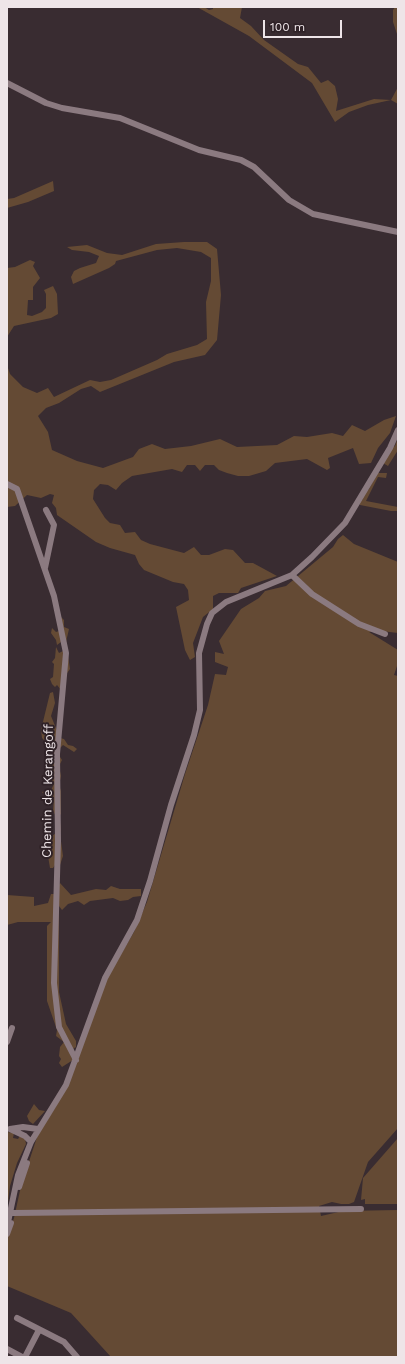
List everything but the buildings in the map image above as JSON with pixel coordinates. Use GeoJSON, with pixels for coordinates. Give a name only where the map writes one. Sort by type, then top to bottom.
{"type":"FeatureCollection","features":[{"type":"Feature","properties":{"kind":"street"},"geometry":{"type":"LineString","coordinates":[[7,84],[46,103],[62,108],[120,118],[199,150],[242,160],[254,167],[289,200],[313,214],[398,232]]}},
{"type":"Feature","properties":{"kind":"street"},"geometry":{"type":"LineString","coordinates":[[7,1227],[18,1175],[38,1130],[66,1085],[105,978],[137,920],[150,881],[171,805],[194,735],[200,710],[199,653],[207,624],[212,614],[226,602],[292,575],[344,523],[390,448],[398,430]]}},
{"type":"Feature","properties":{"kind":"street","name":"Chemin de Kerangoff"},"geometry":{"type":"LineString","coordinates":[[7,484],[18,489],[54,596],[66,653],[56,754],[58,841],[54,983],[59,1027],[76,1060]]}},
{"type":"Feature","properties":{"kind":"street"},"geometry":{"type":"LineString","coordinates":[[45,569],[54,525],[46,510]]}},
{"type":"Feature","properties":{"kind":"street"},"geometry":{"type":"LineString","coordinates":[[292,575],[312,594],[359,624],[385,634]]}},
{"type":"Feature","properties":{"kind":"street"},"geometry":{"type":"LineString","coordinates":[[7,1042],[12,1028]]}},
{"type":"Feature","properties":{"kind":"street"},"geometry":{"type":"LineString","coordinates":[[8,1129],[23,1127],[38,1130]]}},
{"type":"Feature","properties":{"kind":"street"},"geometry":{"type":"LineString","coordinates":[[8,1129],[25,1136],[32,1142]]}},
{"type":"Feature","properties":{"kind":"street"},"geometry":{"type":"LineString","coordinates":[[7,1234],[20,1183],[38,1130]]}},
{"type":"Feature","properties":{"kind":"street"},"geometry":{"type":"LineString","coordinates":[[13,1213],[361,1209]]}},
{"type":"Feature","properties":{"kind":"street"},"geometry":{"type":"LineString","coordinates":[[17,1318],[64,1342],[77,1357]]}},
{"type":"Feature","properties":{"kind":"street"},"geometry":{"type":"LineString","coordinates":[[7,1350],[23,1357],[39,1330]]}},
{"type":"Feature","properties":{"kind":"shaded area"},"geometry":{"type":"Polygon","coordinates":[[[197,7],[204,7],[209,10],[213,9],[213,7],[242,7],[240,18],[251,26],[264,40],[298,64],[308,67],[321,83],[328,80],[335,86],[338,99],[336,111],[374,99],[391,100],[368,105],[349,112],[335,122],[312,83],[249,36],[197,7]]]}},
{"type":"Feature","properties":{"kind":"shaded area"},"geometry":{"type":"Polygon","coordinates":[[[395,7],[398,7],[398,37],[393,22],[393,10],[395,7]]]}},
{"type":"Feature","properties":{"kind":"shaded area"},"geometry":{"type":"Polygon","coordinates":[[[398,87],[398,104],[391,100],[398,87]]]}},
{"type":"Feature","properties":{"kind":"shaded area"},"geometry":{"type":"Polygon","coordinates":[[[53,181],[54,191],[28,202],[7,208],[7,199],[14,198],[53,181]]]}},
{"type":"Feature","properties":{"kind":"shaded area"},"geometry":{"type":"Polygon","coordinates":[[[207,242],[217,249],[221,295],[217,340],[205,355],[174,362],[100,392],[91,386],[81,389],[59,403],[46,408],[38,416],[48,432],[52,450],[77,461],[103,468],[133,457],[139,449],[152,444],[165,449],[191,446],[220,439],[237,447],[277,445],[294,436],[307,437],[332,433],[343,436],[352,425],[365,431],[384,420],[396,416],[390,433],[378,448],[371,463],[359,464],[353,448],[328,458],[330,468],[327,470],[307,459],[275,463],[266,471],[249,476],[238,476],[227,473],[219,470],[214,465],[205,465],[200,471],[195,465],[187,465],[182,472],[172,469],[132,476],[122,483],[116,490],[108,485],[100,484],[94,490],[93,499],[105,518],[110,523],[120,525],[125,533],[135,532],[141,540],[150,544],[184,553],[194,547],[201,555],[209,555],[225,549],[233,550],[245,563],[253,563],[277,576],[241,588],[238,593],[219,593],[213,596],[213,609],[203,617],[193,643],[195,657],[190,660],[185,650],[176,607],[189,600],[188,590],[184,584],[173,582],[144,570],[139,564],[135,555],[110,548],[96,542],[57,515],[56,508],[52,503],[54,495],[50,494],[41,498],[27,495],[15,506],[7,507],[7,365],[10,374],[23,387],[37,393],[48,388],[54,397],[90,380],[100,382],[111,380],[157,360],[167,354],[197,345],[207,339],[206,302],[211,281],[211,258],[201,252],[177,248],[157,250],[116,261],[115,264],[109,268],[73,284],[71,277],[74,271],[96,263],[99,256],[89,252],[72,250],[67,247],[87,245],[107,253],[122,255],[156,244],[207,242]]]}},
{"type":"Feature","properties":{"kind":"shaded area"},"geometry":{"type":"Polygon","coordinates":[[[30,260],[35,262],[33,266],[40,278],[33,287],[33,300],[28,300],[27,315],[32,316],[42,312],[46,308],[46,294],[44,290],[53,286],[57,294],[58,314],[51,318],[14,326],[7,337],[7,268],[15,267],[30,260]]]}},
{"type":"Feature","properties":{"kind":"shaded area"},"geometry":{"type":"Polygon","coordinates":[[[398,438],[398,450],[388,466],[383,463],[391,448],[395,446],[398,438]]]}},
{"type":"Feature","properties":{"kind":"shaded area"},"geometry":{"type":"Polygon","coordinates":[[[377,473],[387,473],[386,478],[378,477],[366,501],[398,507],[398,511],[360,505],[359,502],[363,499],[363,494],[369,489],[377,473]]]}},
{"type":"Feature","properties":{"kind":"shaded area"},"geometry":{"type":"Polygon","coordinates":[[[343,535],[354,544],[398,562],[398,633],[381,631],[369,632],[398,650],[398,663],[394,675],[398,676],[398,1128],[368,1162],[354,1202],[349,1204],[341,1204],[332,1202],[319,1206],[321,1216],[343,1211],[398,1210],[398,1357],[111,1357],[71,1313],[7,1286],[7,1239],[14,1218],[21,1186],[38,1134],[55,1108],[106,980],[134,932],[147,902],[185,774],[208,705],[215,674],[226,675],[228,667],[215,662],[215,652],[224,654],[219,641],[241,609],[259,598],[265,591],[286,586],[333,547],[338,539],[343,535]]]}},
{"type":"Feature","properties":{"kind":"shaded area"},"geometry":{"type":"Polygon","coordinates":[[[61,617],[64,620],[64,627],[69,629],[66,642],[70,669],[65,676],[61,690],[57,685],[55,687],[52,684],[50,679],[53,677],[54,664],[52,662],[55,658],[56,647],[59,653],[63,651],[61,642],[57,645],[56,640],[51,633],[52,628],[56,632],[59,631],[61,617]]]}},
{"type":"Feature","properties":{"kind":"shaded area"},"geometry":{"type":"Polygon","coordinates":[[[53,692],[55,703],[51,716],[60,738],[64,739],[68,745],[77,749],[74,752],[63,745],[60,748],[60,757],[62,760],[59,766],[61,776],[59,785],[61,791],[61,814],[59,816],[63,856],[60,865],[55,865],[53,868],[50,868],[47,850],[51,837],[56,833],[55,815],[53,810],[54,797],[45,796],[42,792],[51,790],[53,786],[52,779],[47,776],[46,768],[45,758],[48,750],[48,744],[42,738],[41,730],[50,693],[53,692]]]}},
{"type":"Feature","properties":{"kind":"shaded area"},"geometry":{"type":"Polygon","coordinates":[[[60,883],[71,895],[96,889],[106,890],[111,886],[120,889],[141,889],[141,896],[133,897],[128,900],[120,901],[113,898],[90,901],[84,905],[78,901],[68,904],[62,910],[59,906],[59,992],[66,1024],[76,1041],[76,1047],[73,1049],[71,1056],[73,1060],[62,1067],[59,1063],[61,1059],[59,1056],[60,1047],[64,1042],[56,1036],[57,1030],[47,1001],[47,926],[51,922],[18,922],[7,925],[7,895],[34,897],[34,906],[48,903],[51,894],[54,894],[60,883]]]}},
{"type":"Feature","properties":{"kind":"shaded area"},"geometry":{"type":"Polygon","coordinates":[[[34,1104],[39,1110],[45,1111],[33,1124],[29,1121],[27,1116],[34,1104]]]}},
{"type":"Feature","properties":{"kind":"shaded area"},"geometry":{"type":"Polygon","coordinates":[[[7,1132],[14,1133],[13,1138],[18,1139],[20,1136],[25,1138],[26,1144],[17,1163],[10,1186],[7,1210],[7,1132]]]}},
{"type":"Feature","properties":{"kind":"shaded area"},"geometry":{"type":"Polygon","coordinates":[[[398,1138],[398,1204],[365,1204],[365,1199],[361,1200],[363,1178],[398,1138]]]}}]}
